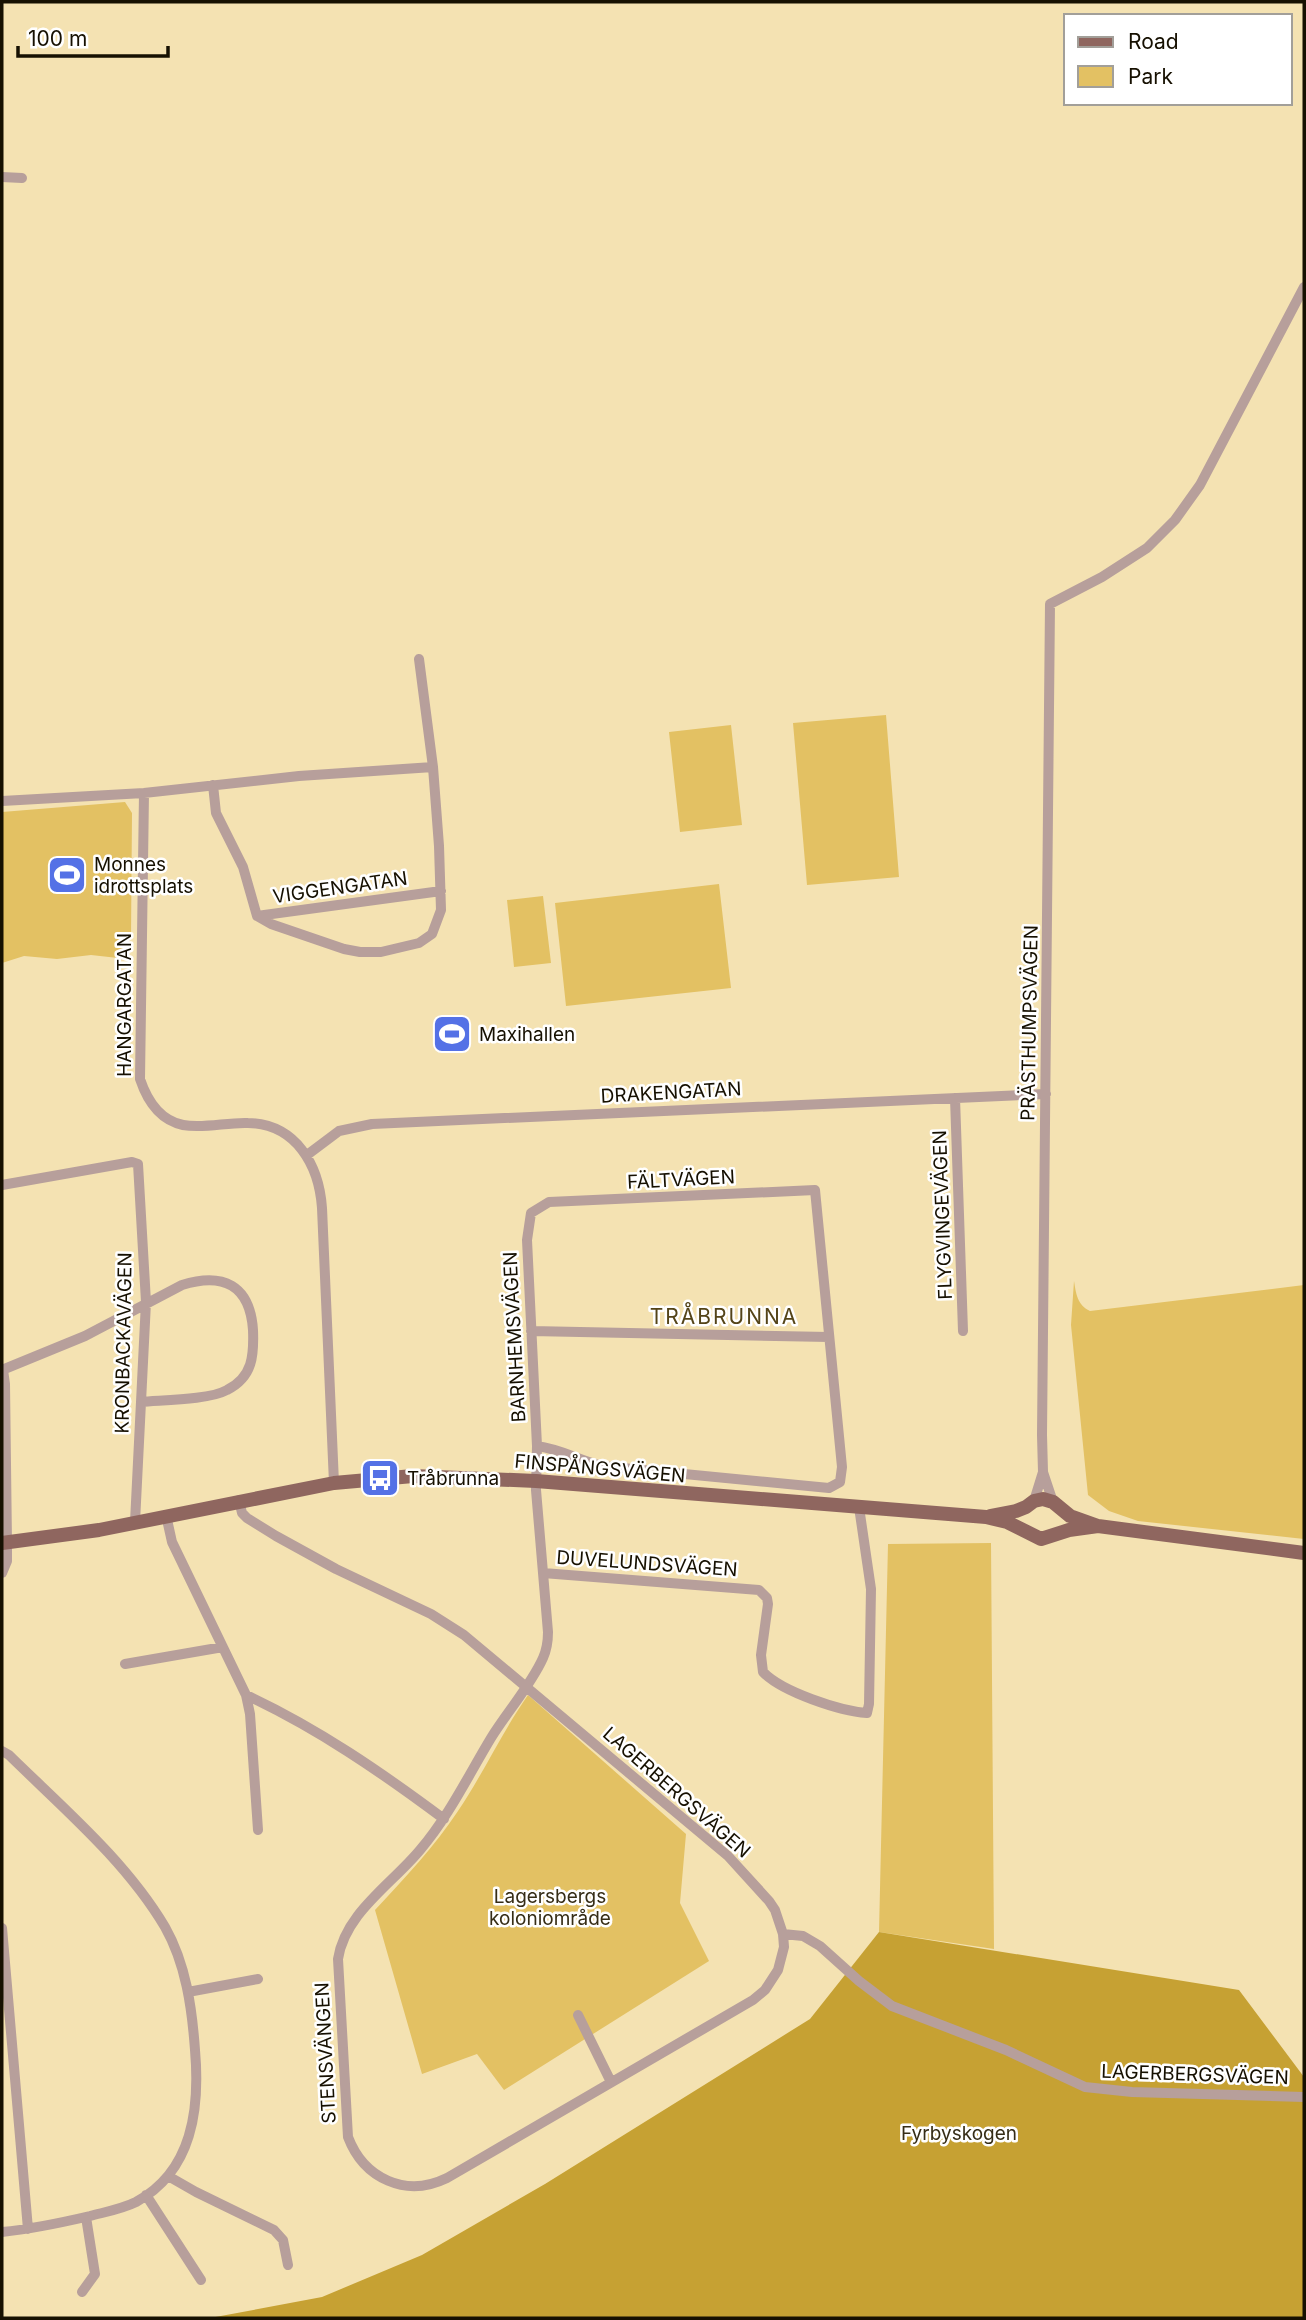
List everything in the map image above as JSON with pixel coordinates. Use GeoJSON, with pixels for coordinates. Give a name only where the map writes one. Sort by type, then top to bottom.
{"type":"FeatureCollection","features":[{"type":"Feature","properties":{"kind":"main road","name":"FINSPÅNGSVÄGEN"},"geometry":{"type":"LineString","coordinates":[[4,1544],[135,1522],[334,1483],[413,1476],[536,1481],[986,1517],[1027,1531],[1041,1539],[1098,1526]]}},
{"type":"Feature","properties":{"kind":"main road","name":"FINSPÅNGSVÄGEN"},"geometry":{"type":"LineString","coordinates":[[986,1517],[1044,1499],[1070,1516],[1098,1526],[1304,1553]]}},
{"type":"Feature","properties":{"kind":"main road"},"geometry":{"type":"LineString","coordinates":[[1027,1531],[1023,1517],[1030,1504]]}},
{"type":"Feature","properties":{"kind":"main road"},"geometry":{"type":"LineString","coordinates":[[1056,1534],[1063,1520],[1057,1506]]}},
{"type":"Feature","properties":{"kind":"street"},"geometry":{"type":"LineString","coordinates":[[2,177],[22,178]]}},
{"type":"Feature","properties":{"kind":"street","name":"PRÄSTHUMPSVÄGEN"},"geometry":{"type":"LineString","coordinates":[[1030,1504],[1043,1472],[1050,604],[1102,577],[1147,548],[1175,520],[1200,485],[1304,287]]}},
{"type":"Feature","properties":{"kind":"street"},"geometry":{"type":"LineString","coordinates":[[257,916],[271,924],[344,949],[381,952],[418,943],[432,934],[442,910],[433,767],[419,659]]}},
{"type":"Feature","properties":{"kind":"street"},"geometry":{"type":"LineString","coordinates":[[2,801],[144,793],[299,776],[433,767]]}},
{"type":"Feature","properties":{"kind":"street","name":"VIGGENGATAN"},"geometry":{"type":"LineString","coordinates":[[213,785],[216,813],[243,867],[257,916],[441,891]]}},
{"type":"Feature","properties":{"kind":"street","name":"HANGARGATAN"},"geometry":{"type":"LineString","coordinates":[[144,793],[140,1079],[153,1107],[181,1124],[262,1124],[283,1132],[307,1154],[319,1181],[322,1208],[334,1483]]}},
{"type":"Feature","properties":{"kind":"street","name":"DRAKENGATAN"},"geometry":{"type":"LineString","coordinates":[[307,1154],[339,1131],[372,1124],[1046,1094]]}},
{"type":"Feature","properties":{"kind":"street","name":"FLYGVINGEVÄGEN"},"geometry":{"type":"LineString","coordinates":[[955,1097],[963,1331]]}},
{"type":"Feature","properties":{"kind":"street","name":"KRONBACKAVÄGEN"},"geometry":{"type":"LineString","coordinates":[[2,1185],[132,1162],[138,1164],[146,1303],[135,1522]]}},
{"type":"Feature","properties":{"kind":"street","name":"FÄLTVÄGEN"},"geometry":{"type":"LineString","coordinates":[[549,1202],[815,1190],[829,1337]]}},
{"type":"Feature","properties":{"kind":"street","name":"BARNHEMSVÄGEN"},"geometry":{"type":"LineString","coordinates":[[536,1481],[537,1447],[527,1240],[531,1213],[549,1202]]}},
{"type":"Feature","properties":{"kind":"street"},"geometry":{"type":"LineString","coordinates":[[2,1573],[7,1561],[4,1544],[5,1384],[2,1370],[85,1336],[196,1280],[220,1280],[240,1291],[250,1308],[254,1354],[243,1378],[222,1393],[141,1402]]}},
{"type":"Feature","properties":{"kind":"street"},"geometry":{"type":"LineString","coordinates":[[531,1331],[829,1337],[842,1467],[840,1482],[829,1488],[602,1466],[578,1460],[556,1449],[537,1447]]}},
{"type":"Feature","properties":{"kind":"street","name":"PRÄSTHUMPSVÄGEN"},"geometry":{"type":"LineString","coordinates":[[1043,1472],[1057,1506]]}},
{"type":"Feature","properties":{"kind":"street","name":"STENSVÄNGEN"},"geometry":{"type":"LineString","coordinates":[[536,1481],[548,1641],[543,1659],[443,1819],[417,1854],[355,1919],[340,1947],[338,1959],[345,2116],[348,2137],[358,2157],[372,2172],[395,2184],[417,2187],[438,2182],[752,2000],[772,1981],[782,1958],[783,1934]]}},
{"type":"Feature","properties":{"kind":"street","name":"LAGERBERGSVÄGEN"},"geometry":{"type":"LineString","coordinates":[[239,1500],[242,1513],[312,1557],[431,1614],[464,1635],[728,1856],[769,1901],[783,1934],[796,1934],[810,1939],[892,2006],[1006,2050],[1085,2087],[1132,2092],[1304,2096]]}},
{"type":"Feature","properties":{"kind":"street","name":"DUVELUNDSVÄGEN"},"geometry":{"type":"LineString","coordinates":[[543,1573],[759,1591],[767,1598],[768,1604],[761,1655],[763,1672],[774,1681],[829,1705],[867,1713],[871,1588],[859,1507]]}},
{"type":"Feature","properties":{"kind":"street"},"geometry":{"type":"LineString","coordinates":[[166,1515],[173,1542],[246,1695],[250,1714],[258,1830]]}},
{"type":"Feature","properties":{"kind":"street"},"geometry":{"type":"LineString","coordinates":[[125,1664],[223,1647]]}},
{"type":"Feature","properties":{"kind":"street"},"geometry":{"type":"LineString","coordinates":[[246,1695],[367,1762],[443,1819]]}},
{"type":"Feature","properties":{"kind":"street"},"geometry":{"type":"LineString","coordinates":[[2,1751],[98,1843],[135,1885],[169,1935],[188,1992],[196,2054],[195,2110],[186,2147],[168,2176],[146,2195],[114,2210],[61,2224],[2,2232]]}},
{"type":"Feature","properties":{"kind":"street"},"geometry":{"type":"LineString","coordinates":[[2,1928],[29,2229]]}},
{"type":"Feature","properties":{"kind":"street"},"geometry":{"type":"LineString","coordinates":[[188,1992],[258,1979]]}},
{"type":"Feature","properties":{"kind":"street"},"geometry":{"type":"LineString","coordinates":[[578,2015],[611,2082]]}},
{"type":"Feature","properties":{"kind":"street"},"geometry":{"type":"LineString","coordinates":[[168,2176],[179,2184],[274,2230],[284,2240],[288,2265]]}},
{"type":"Feature","properties":{"kind":"street"},"geometry":{"type":"LineString","coordinates":[[146,2195],[201,2280]]}},
{"type":"Feature","properties":{"kind":"street"},"geometry":{"type":"LineString","coordinates":[[82,2292],[95,2274],[86,2217]]}},
{"type":"Feature","properties":{"kind":"green space"},"geometry":{"type":"Polygon","coordinates":[[[886,715],[899,877],[807,885],[793,723],[886,715]]]}},
{"type":"Feature","properties":{"kind":"green space"},"geometry":{"type":"Polygon","coordinates":[[[731,725],[742,825],[680,832],[669,732],[731,725]]]}},
{"type":"Feature","properties":{"kind":"green space","name":"Monnes idrottsplats"},"geometry":{"type":"Polygon","coordinates":[[[125,802],[132,813],[131,937],[118,958],[91,955],[57,959],[24,956],[2,963],[2,812],[125,802]]]}},
{"type":"Feature","properties":{"kind":"green space"},"geometry":{"type":"Polygon","coordinates":[[[719,884],[731,988],[566,1006],[555,903],[719,884]]]}},
{"type":"Feature","properties":{"kind":"green space"},"geometry":{"type":"Polygon","coordinates":[[[543,896],[551,963],[514,967],[507,900],[543,896]]]}},
{"type":"Feature","properties":{"kind":"green space"},"geometry":{"type":"Polygon","coordinates":[[[1074,1281],[1080,1302],[1090,1311],[1304,1285],[1304,1539],[1138,1521],[1109,1511],[1088,1495],[1071,1325],[1074,1281]]]}},
{"type":"Feature","properties":{"kind":"green space"},"geometry":{"type":"Polygon","coordinates":[[[991,1543],[994,1949],[879,1932],[888,1544],[991,1543]]]}},
{"type":"Feature","properties":{"kind":"green space","name":"Lagersbergs koloniområde"},"geometry":{"type":"Polygon","coordinates":[[[528,1695],[686,1834],[680,1903],[709,1961],[504,2090],[477,2054],[422,2074],[375,1910],[449,1824],[528,1695]]]}},
{"type":"Feature","properties":{"kind":"green space","name":"Fyrbyskogen"},"geometry":{"type":"Polygon","coordinates":[[[879,1932],[1239,1990],[1304,2077],[1304,2318],[210,2318],[322,2297],[422,2255],[545,2184],[810,2019],[879,1932]]]}},
{"type":"Feature","properties":{"kind":"place","name":"Monnes idrottsplats"},"geometry":{"type":"Point","coordinates":[67,875]}},
{"type":"Feature","properties":{"kind":"place","name":"Maxihallen"},"geometry":{"type":"Point","coordinates":[452,1034]}},
{"type":"Feature","properties":{"kind":"place","name":"Tråbrunna"},"geometry":{"type":"Point","coordinates":[380,1478]}},
{"type":"Feature","properties":{"kind":"district","name":"TRÅBRUNNA"},"geometry":{"type":"Point","coordinates":[724,1317]}}]}
